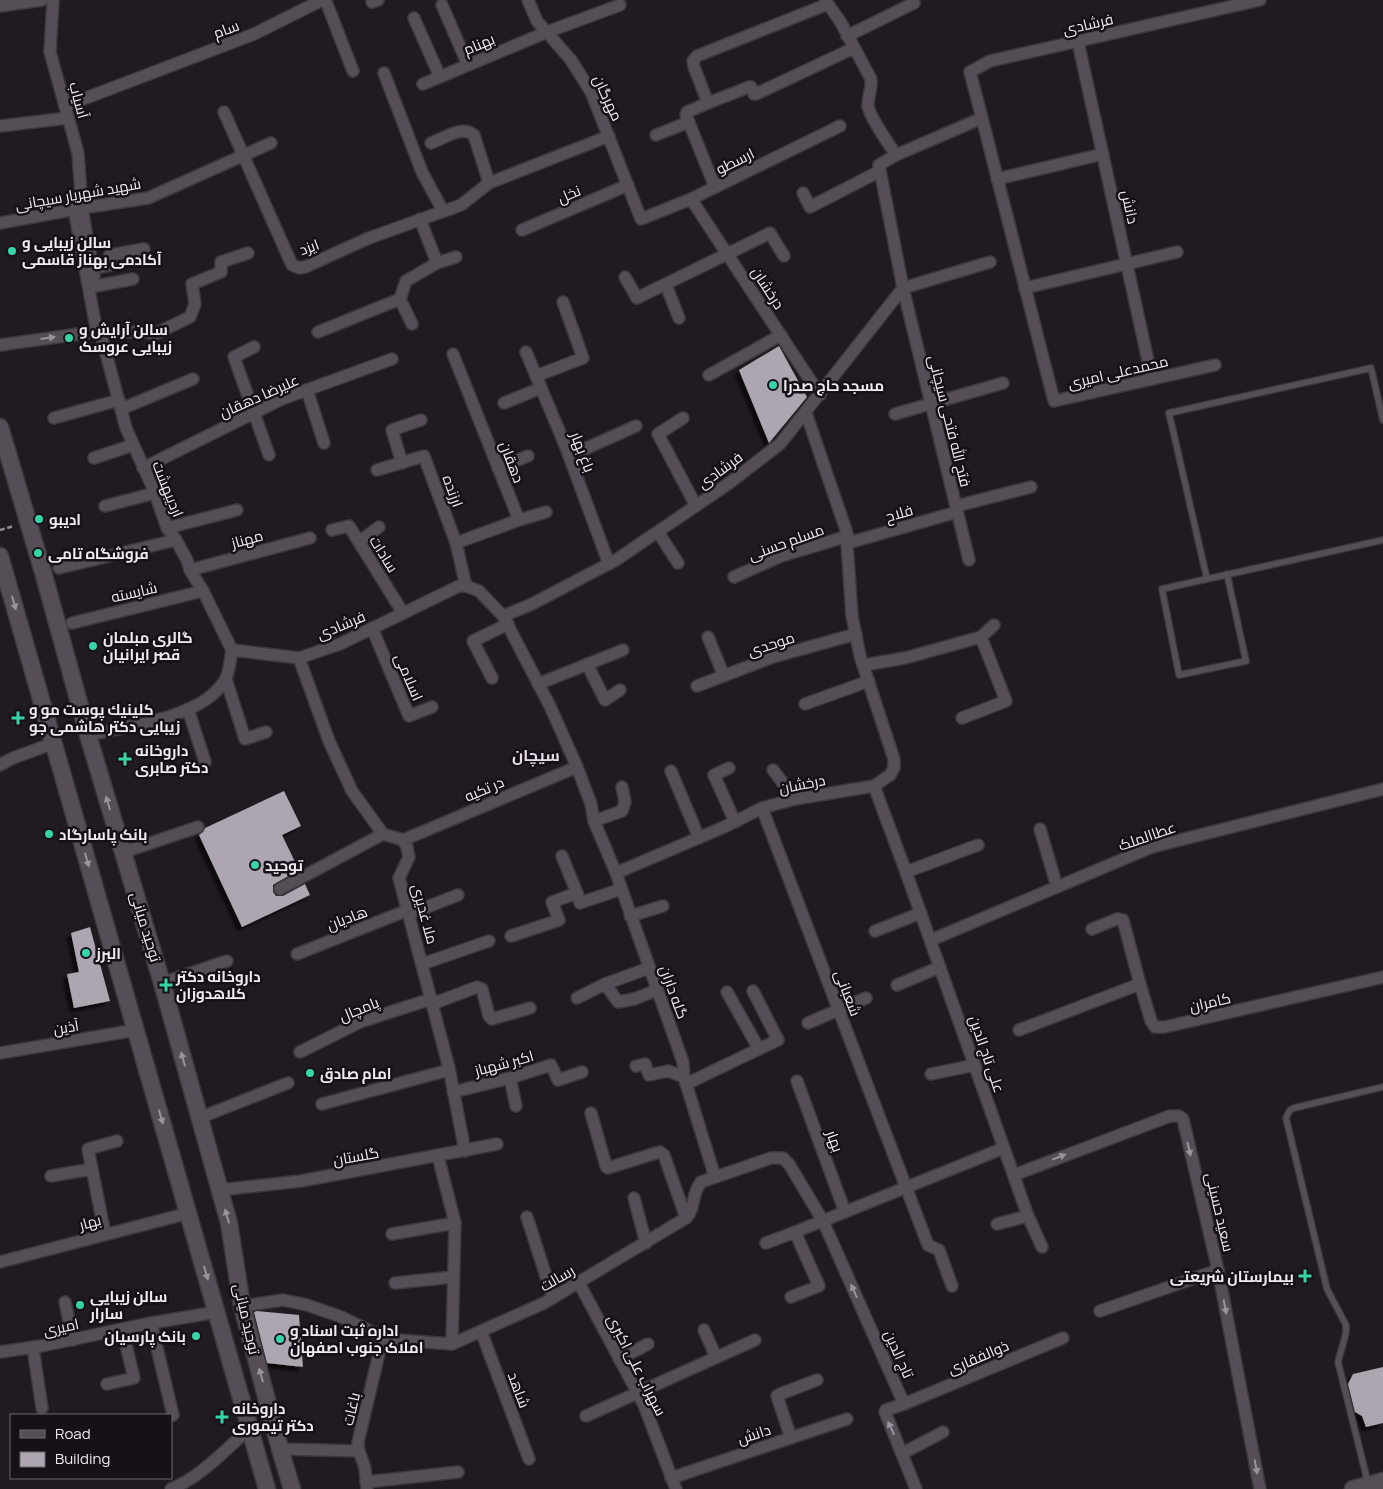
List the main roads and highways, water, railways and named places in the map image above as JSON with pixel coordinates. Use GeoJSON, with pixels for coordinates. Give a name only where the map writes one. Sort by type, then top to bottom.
{"type":"FeatureCollection","features":[{"type":"Feature","properties":{"kind":"main road","name":"توحید میانی"},"geometry":{"type":"LineString","coordinates":[[0,427],[88,735],[162,983],[229,1223],[242,1306],[292,1489]]}},
{"type":"Feature","properties":{"kind":"main road","name":"توحید میانی"},"geometry":{"type":"LineString","coordinates":[[0,556],[268,1489]]}},
{"type":"Feature","properties":{"kind":"main road"},"geometry":{"type":"LineString","coordinates":[[243,1404],[266,1396]]}},
{"type":"Feature","properties":{"kind":"place","name":"سالن زیبایی و آکادمی بهناز قاسمی"},"geometry":{"type":"Point","coordinates":[12,251]}},
{"type":"Feature","properties":{"kind":"place","name":"سالن آرایش و زیبایی عروسک"},"geometry":{"type":"Point","coordinates":[69,338]}},
{"type":"Feature","properties":{"kind":"place","name":"مسجد حاج صدرا"},"geometry":{"type":"Point","coordinates":[773,385]}},
{"type":"Feature","properties":{"kind":"place","name":"ادیبو"},"geometry":{"type":"Point","coordinates":[39,519]}},
{"type":"Feature","properties":{"kind":"place","name":"فروشگاه تامی"},"geometry":{"type":"Point","coordinates":[38,553]}},
{"type":"Feature","properties":{"kind":"place","name":"گالری مبلمان قصر ایرانیان"},"geometry":{"type":"Point","coordinates":[93,646]}},
{"type":"Feature","properties":{"kind":"place","name":"كلينيك پوست مو و زيبايى دکتر هاشمی جو"},"geometry":{"type":"Point","coordinates":[18,718]}},
{"type":"Feature","properties":{"kind":"place","name":"داروخانه دکتر صابری"},"geometry":{"type":"Point","coordinates":[125,759]}},
{"type":"Feature","properties":{"kind":"place","name":"بانک پاسارگاد"},"geometry":{"type":"Point","coordinates":[49,834]}},
{"type":"Feature","properties":{"kind":"place","name":"توحید"},"geometry":{"type":"Point","coordinates":[255,865]}},
{"type":"Feature","properties":{"kind":"place","name":"البرز"},"geometry":{"type":"Point","coordinates":[86,953]}},
{"type":"Feature","properties":{"kind":"place","name":"داروخانه دکتر کلاهدوزان"},"geometry":{"type":"Point","coordinates":[166,985]}},
{"type":"Feature","properties":{"kind":"place","name":"امام صادق"},"geometry":{"type":"Point","coordinates":[310,1073]}},
{"type":"Feature","properties":{"kind":"place","name":"بیمارستان شریعتی"},"geometry":{"type":"Point","coordinates":[1305,1276]}},
{"type":"Feature","properties":{"kind":"place","name":"سالن زیبایی سارار"},"geometry":{"type":"Point","coordinates":[80,1305]}},
{"type":"Feature","properties":{"kind":"place","name":"بانک پارسیان"},"geometry":{"type":"Point","coordinates":[196,1336]}},
{"type":"Feature","properties":{"kind":"place","name":"اداره ثبت اسناد و املاک جنوب اصفهان"},"geometry":{"type":"Point","coordinates":[280,1339]}},
{"type":"Feature","properties":{"kind":"place","name":"داروخانه دکتر تیموری"},"geometry":{"type":"Point","coordinates":[222,1417]}},
{"type":"Feature","properties":{"kind":"district","name":"سیچان"},"geometry":{"type":"Point","coordinates":[536,755]}}]}
